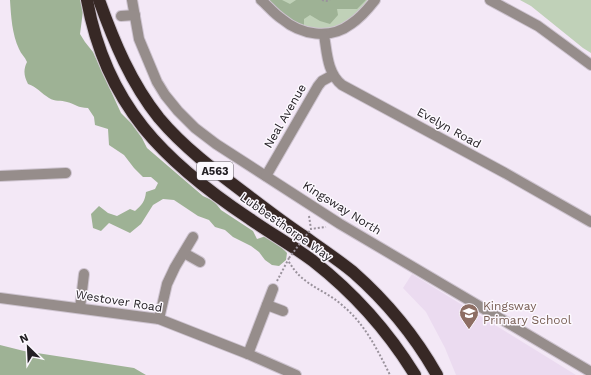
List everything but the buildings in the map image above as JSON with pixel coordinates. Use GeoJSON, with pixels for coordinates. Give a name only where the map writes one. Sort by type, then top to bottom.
{"type":"FeatureCollection","features":[{"type":"Feature","properties":{"kind":"highway","name":"Lubbesthorpe Way"},"geometry":{"type":"LineString","coordinates":[[87,0],[98,45],[106,66],[123,98],[144,129],[184,171],[248,218],[312,260],[349,292],[387,333],[415,375]]}},
{"type":"Feature","properties":{"kind":"highway","name":"Lubbesthorpe Way"},"geometry":{"type":"LineString","coordinates":[[99,0],[117,49],[150,106],[180,140],[204,162],[326,252],[365,284],[405,327],[428,359],[436,375]]}},
{"type":"Feature","properties":{"kind":"street","name":"Kingsway North"},"geometry":{"type":"LineString","coordinates":[[132,0],[139,39],[157,82],[165,96],[178,112],[216,144],[340,224],[591,372]]}},
{"type":"Feature","properties":{"kind":"street"},"geometry":{"type":"LineString","coordinates":[[261,0],[282,20],[296,28],[310,33],[324,35],[350,26],[375,0]]}},
{"type":"Feature","properties":{"kind":"street"},"geometry":{"type":"LineString","coordinates":[[490,0],[538,26],[591,66]]}},
{"type":"Feature","properties":{"kind":"street"},"geometry":{"type":"LineString","coordinates":[[121,16],[135,15]]}},
{"type":"Feature","properties":{"kind":"street"},"geometry":{"type":"LineString","coordinates":[[324,35],[333,75]]}},
{"type":"Feature","properties":{"kind":"street","name":"Neal Avenue"},"geometry":{"type":"LineString","coordinates":[[266,176],[318,86],[322,81],[333,75]]}},
{"type":"Feature","properties":{"kind":"street","name":"Evelyn Road"},"geometry":{"type":"LineString","coordinates":[[333,75],[342,85],[505,173],[591,222]]}},
{"type":"Feature","properties":{"kind":"street"},"geometry":{"type":"LineString","coordinates":[[0,176],[66,173]]}},
{"type":"Feature","properties":{"kind":"street"},"geometry":{"type":"LineString","coordinates":[[159,319],[167,284],[175,267],[194,237]]}},
{"type":"Feature","properties":{"kind":"street"},"geometry":{"type":"LineString","coordinates":[[184,253],[200,262]]}},
{"type":"Feature","properties":{"kind":"street"},"geometry":{"type":"LineString","coordinates":[[80,308],[84,274]]}},
{"type":"Feature","properties":{"kind":"street"},"geometry":{"type":"LineString","coordinates":[[248,354],[273,289]]}},
{"type":"Feature","properties":{"kind":"street","name":"Westover Road"},"geometry":{"type":"LineString","coordinates":[[0,298],[159,319],[248,354],[296,375]]}},
{"type":"Feature","properties":{"kind":"street"},"geometry":{"type":"LineString","coordinates":[[267,305],[283,311]]}},
{"type":"Feature","properties":{"kind":"path"},"geometry":{"type":"LineString","coordinates":[[322,0],[330,0]]}},
{"type":"Feature","properties":{"kind":"path"},"geometry":{"type":"LineString","coordinates":[[273,289],[289,259],[311,229]]}},
{"type":"Feature","properties":{"kind":"path"},"geometry":{"type":"LineString","coordinates":[[289,259],[297,274],[306,282],[340,303],[363,326],[375,345],[390,375]]}},
{"type":"Feature","properties":{"kind":"shaded area","name":"Kingsway Primary School"},"geometry":{"type":"Polygon","coordinates":[[[412,274],[576,375],[456,375],[445,348],[426,312],[403,288],[412,274]]]}},
{"type":"Feature","properties":{"kind":"green space"},"geometry":{"type":"Polygon","coordinates":[[[10,0],[81,0],[83,11],[80,34],[93,52],[121,113],[131,123],[147,148],[203,196],[214,201],[221,210],[253,231],[257,239],[266,236],[280,246],[287,253],[286,260],[279,266],[272,265],[251,246],[233,237],[225,230],[215,227],[209,220],[198,216],[174,200],[163,199],[153,205],[141,224],[130,233],[109,223],[101,231],[93,228],[91,214],[99,206],[108,213],[117,216],[130,209],[135,211],[143,203],[146,192],[155,189],[158,183],[151,177],[143,177],[124,155],[109,145],[108,129],[95,125],[94,117],[88,108],[79,107],[65,101],[51,99],[28,84],[24,73],[27,62],[20,51],[13,31],[10,0]]]}},
{"type":"Feature","properties":{"kind":"green space"},"geometry":{"type":"Polygon","coordinates":[[[265,0],[282,0],[290,4],[296,0],[366,0],[357,9],[337,9],[338,15],[330,24],[320,21],[310,15],[304,19],[304,26],[289,21],[265,0]]]}},
{"type":"Feature","properties":{"kind":"green space"},"geometry":{"type":"Polygon","coordinates":[[[268,0],[368,0],[355,15],[347,21],[338,26],[319,29],[310,28],[296,22],[268,0]]]}},
{"type":"Feature","properties":{"kind":"green space"},"geometry":{"type":"Polygon","coordinates":[[[520,0],[591,0],[591,53],[531,6],[520,0]]]}},
{"type":"Feature","properties":{"kind":"green space"},"geometry":{"type":"Polygon","coordinates":[[[0,345],[24,351],[134,368],[146,375],[0,375],[0,345]]]}},
{"type":"Feature","properties":{"kind":"place","name":"Kingsway Primary School"},"geometry":{"type":"Point","coordinates":[469,330]}}]}
